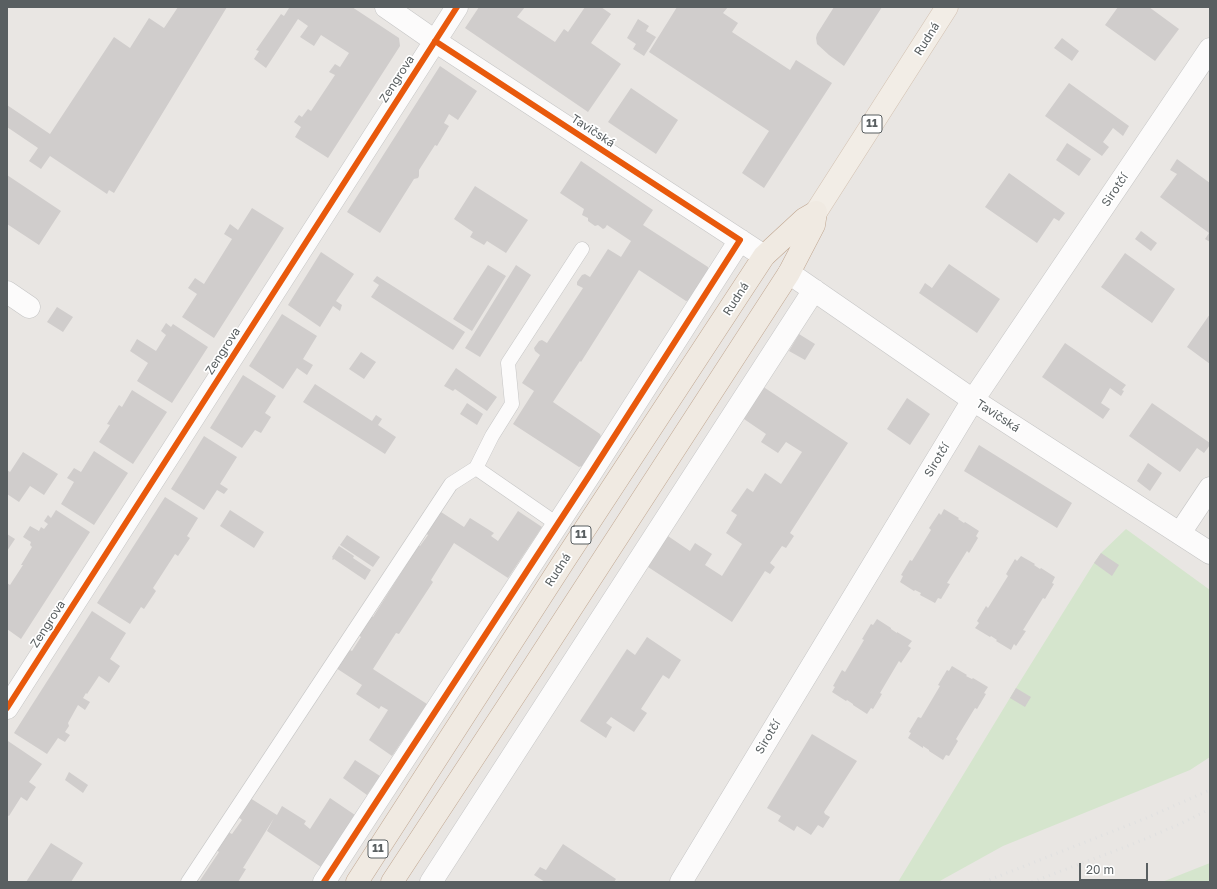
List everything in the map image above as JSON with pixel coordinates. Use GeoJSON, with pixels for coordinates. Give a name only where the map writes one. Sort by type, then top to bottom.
{"type":"FeatureCollection","features":[{"type":"Feature","properties":{"kind":"highway","name":"Rudná"},"geometry":{"type":"LineString","coordinates":[[356,882],[764,256],[804,219],[816,212]]}},
{"type":"Feature","properties":{"kind":"highway","name":"Rudná"},"geometry":{"type":"LineString","coordinates":[[392,882],[789,273],[814,225],[816,212]]}},
{"type":"Feature","properties":{"kind":"main road","name":"Rudná"},"geometry":{"type":"LineString","coordinates":[[816,212],[947,7]]}},
{"type":"Feature","properties":{"kind":"street","name":"Tavičská"},"geometry":{"type":"LineString","coordinates":[[386,7],[764,256]]}},
{"type":"Feature","properties":{"kind":"street","name":"Zengrova"},"geometry":{"type":"LineString","coordinates":[[7,708],[457,7]]}},
{"type":"Feature","properties":{"kind":"street","name":"Sirotčí"},"geometry":{"type":"LineString","coordinates":[[680,882],[973,400],[1210,49]]}},
{"type":"Feature","properties":{"kind":"street"},"geometry":{"type":"LineString","coordinates":[[324,882],[740,240]]}},
{"type":"Feature","properties":{"kind":"street","name":"Tavičská"},"geometry":{"type":"LineString","coordinates":[[789,273],[973,400],[1210,553]]}},
{"type":"Feature","properties":{"kind":"street"},"geometry":{"type":"LineString","coordinates":[[431,882],[814,290]]}},
{"type":"Feature","properties":{"kind":"street"},"geometry":{"type":"LineString","coordinates":[[7,292],[29,307]]}},
{"type":"Feature","properties":{"kind":"street"},"geometry":{"type":"LineString","coordinates":[[1180,533],[1210,488]]}},
{"type":"Feature","properties":{"kind":"lane"},"geometry":{"type":"LineString","coordinates":[[188,882],[451,484],[476,468],[492,436],[512,404],[508,363],[582,249]]}},
{"type":"Feature","properties":{"kind":"lane"},"geometry":{"type":"LineString","coordinates":[[476,468],[557,524]]}},
{"type":"Feature","properties":{"kind":"green space"},"geometry":{"type":"Polygon","coordinates":[[[1126,529],[1210,590],[1210,757],[1190,770],[1003,846],[938,882],[898,882],[1094,563],[1101,553],[1126,529]]]}},
{"type":"Feature","properties":{"kind":"green space"},"geometry":{"type":"Polygon","coordinates":[[[1210,863],[1210,882],[1162,882],[1210,863]]]}},
{"type":"Feature","properties":{"kind":"building"},"geometry":{"type":"Polygon","coordinates":[[[178,7],[227,7],[114,193],[109,190],[107,194],[50,156],[41,169],[29,161],[38,148],[7,127],[7,105],[50,134],[114,37],[130,48],[149,18],[164,28],[178,7]]]}},
{"type":"Feature","properties":{"kind":"building"},"geometry":{"type":"Polygon","coordinates":[[[288,7],[352,7],[399,38],[400,46],[328,158],[295,137],[301,127],[294,122],[299,115],[302,117],[308,109],[311,111],[335,75],[329,72],[335,64],[340,67],[349,53],[321,35],[314,46],[300,37],[308,26],[298,19],[266,68],[254,59],[259,51],[256,50],[281,14],[284,16],[289,8],[288,7]]]}},
{"type":"Feature","properties":{"kind":"building"},"geometry":{"type":"Polygon","coordinates":[[[479,7],[525,7],[517,17],[555,42],[564,29],[568,32],[585,7],[601,7],[611,14],[591,43],[621,64],[588,112],[465,28],[479,7]]]}},
{"type":"Feature","properties":{"kind":"building"},"geometry":{"type":"Polygon","coordinates":[[[677,7],[728,7],[723,13],[738,23],[732,32],[790,70],[796,60],[832,83],[764,188],[742,173],[769,131],[649,52],[677,7]]]}},
{"type":"Feature","properties":{"kind":"building"},"geometry":{"type":"Polygon","coordinates":[[[834,7],[882,7],[844,66],[817,44],[817,34],[834,7]]]}},
{"type":"Feature","properties":{"kind":"building"},"geometry":{"type":"Polygon","coordinates":[[[1118,7],[1149,7],[1179,29],[1155,61],[1105,25],[1118,7]]]}},
{"type":"Feature","properties":{"kind":"building"},"geometry":{"type":"Polygon","coordinates":[[[638,19],[649,26],[646,31],[656,37],[644,56],[633,49],[636,44],[627,38],[638,19]]]}},
{"type":"Feature","properties":{"kind":"building"},"geometry":{"type":"Polygon","coordinates":[[[1062,38],[1079,51],[1072,61],[1054,48],[1062,38]]]}},
{"type":"Feature","properties":{"kind":"building"},"geometry":{"type":"Polygon","coordinates":[[[440,66],[477,91],[458,120],[449,114],[444,123],[449,126],[437,146],[435,145],[419,170],[418,178],[414,179],[380,233],[347,212],[440,66]]]}},
{"type":"Feature","properties":{"kind":"building"},"geometry":{"type":"Polygon","coordinates":[[[1069,83],[1129,126],[1123,136],[1113,128],[1103,142],[1109,147],[1102,156],[1045,116],[1069,83]]]}},
{"type":"Feature","properties":{"kind":"building"},"geometry":{"type":"Polygon","coordinates":[[[631,88],[678,120],[656,154],[608,122],[631,88]]]}},
{"type":"Feature","properties":{"kind":"building"},"geometry":{"type":"Polygon","coordinates":[[[1067,143],[1091,159],[1079,176],[1056,160],[1067,143]]]}},
{"type":"Feature","properties":{"kind":"building"},"geometry":{"type":"Polygon","coordinates":[[[1177,159],[1210,183],[1210,242],[1205,239],[1209,233],[1160,197],[1177,174],[1170,170],[1177,159]]]}},
{"type":"Feature","properties":{"kind":"building"},"geometry":{"type":"Polygon","coordinates":[[[581,161],[653,210],[643,225],[708,267],[709,271],[690,300],[686,301],[639,270],[581,362],[580,361],[553,402],[600,434],[601,437],[582,466],[579,467],[513,424],[534,391],[522,383],[540,355],[534,348],[539,341],[542,340],[547,343],[583,288],[577,285],[577,282],[582,275],[585,274],[590,277],[608,249],[621,257],[631,241],[607,225],[603,229],[598,225],[595,226],[588,221],[588,218],[582,215],[584,209],[560,193],[581,161]]]}},
{"type":"Feature","properties":{"kind":"building"},"geometry":{"type":"Polygon","coordinates":[[[1009,173],[1065,213],[1059,221],[1054,218],[1037,243],[985,207],[1009,173]]]}},
{"type":"Feature","properties":{"kind":"building"},"geometry":{"type":"Polygon","coordinates":[[[7,175],[61,211],[39,245],[7,224],[7,175]]]}},
{"type":"Feature","properties":{"kind":"building"},"geometry":{"type":"Polygon","coordinates":[[[475,186],[528,220],[506,253],[487,241],[484,245],[470,237],[473,232],[454,219],[475,186]]]}},
{"type":"Feature","properties":{"kind":"building"},"geometry":{"type":"Polygon","coordinates":[[[252,208],[284,228],[214,338],[182,317],[197,294],[188,288],[195,278],[204,284],[232,239],[224,234],[230,224],[238,230],[252,208]]]}},
{"type":"Feature","properties":{"kind":"building"},"geometry":{"type":"Polygon","coordinates":[[[1141,231],[1157,243],[1151,251],[1135,239],[1141,231]]]}},
{"type":"Feature","properties":{"kind":"building"},"geometry":{"type":"Polygon","coordinates":[[[321,252],[354,274],[336,301],[342,305],[340,311],[333,306],[320,327],[288,305],[321,252]]]}},
{"type":"Feature","properties":{"kind":"building"},"geometry":{"type":"Polygon","coordinates":[[[1125,253],[1175,289],[1152,323],[1101,287],[1125,253]]]}},
{"type":"Feature","properties":{"kind":"building"},"geometry":{"type":"Polygon","coordinates":[[[949,264],[1000,299],[977,333],[919,293],[925,283],[932,288],[949,264]]]}},
{"type":"Feature","properties":{"kind":"building"},"geometry":{"type":"Polygon","coordinates":[[[488,265],[506,276],[472,331],[453,319],[488,265]]]}},
{"type":"Feature","properties":{"kind":"building"},"geometry":{"type":"Polygon","coordinates":[[[516,265],[531,275],[480,357],[465,348],[516,265]]]}},
{"type":"Feature","properties":{"kind":"building"},"geometry":{"type":"Polygon","coordinates":[[[377,276],[465,332],[453,350],[371,297],[379,285],[373,281],[377,276]]]}},
{"type":"Feature","properties":{"kind":"building"},"geometry":{"type":"Polygon","coordinates":[[[57,307],[73,317],[63,332],[47,322],[57,307]]]}},
{"type":"Feature","properties":{"kind":"building"},"geometry":{"type":"Polygon","coordinates":[[[282,314],[317,336],[303,359],[313,365],[307,375],[297,368],[283,389],[249,366],[282,314]]]}},
{"type":"Feature","properties":{"kind":"building"},"geometry":{"type":"Polygon","coordinates":[[[1210,314],[1210,364],[1187,347],[1210,314]]]}},
{"type":"Feature","properties":{"kind":"building"},"geometry":{"type":"Polygon","coordinates":[[[166,323],[171,327],[173,324],[208,347],[172,403],[137,381],[148,363],[130,351],[137,339],[156,351],[166,335],[161,331],[166,323]]]}},
{"type":"Feature","properties":{"kind":"building"},"geometry":{"type":"Polygon","coordinates":[[[799,334],[815,344],[805,360],[789,351],[799,334]]]}},
{"type":"Feature","properties":{"kind":"building"},"geometry":{"type":"Polygon","coordinates":[[[1065,343],[1126,385],[1122,390],[1124,391],[1121,396],[1110,388],[1101,403],[1110,409],[1103,419],[1042,377],[1065,343]]]}},
{"type":"Feature","properties":{"kind":"building"},"geometry":{"type":"Polygon","coordinates":[[[361,352],[376,362],[364,379],[349,369],[361,352]]]}},
{"type":"Feature","properties":{"kind":"building"},"geometry":{"type":"Polygon","coordinates":[[[456,368],[497,397],[487,411],[455,389],[453,391],[444,386],[456,368]]]}},
{"type":"Feature","properties":{"kind":"building"},"geometry":{"type":"Polygon","coordinates":[[[243,375],[276,396],[265,413],[271,417],[261,433],[255,430],[242,448],[210,428],[243,375]]]}},
{"type":"Feature","properties":{"kind":"building"},"geometry":{"type":"Polygon","coordinates":[[[315,384],[372,421],[376,415],[382,419],[378,425],[396,437],[385,454],[303,402],[315,384]]]}},
{"type":"Feature","properties":{"kind":"building"},"geometry":{"type":"Polygon","coordinates":[[[762,386],[848,443],[790,533],[794,536],[786,548],[782,546],[770,563],[775,567],[770,574],[765,571],[732,622],[645,565],[665,534],[690,551],[695,543],[712,554],[705,565],[722,576],[742,544],[726,533],[737,515],[731,511],[747,488],[753,492],[765,473],[781,484],[802,452],[786,442],[778,453],[761,442],[766,434],[741,417],[762,386]]]}},
{"type":"Feature","properties":{"kind":"building"},"geometry":{"type":"Polygon","coordinates":[[[132,390],[167,412],[133,464],[99,442],[110,425],[107,424],[119,405],[122,407],[132,390]]]}},
{"type":"Feature","properties":{"kind":"building"},"geometry":{"type":"Polygon","coordinates":[[[907,398],[930,414],[910,445],[887,429],[907,398]]]}},
{"type":"Feature","properties":{"kind":"building"},"geometry":{"type":"Polygon","coordinates":[[[467,403],[483,414],[477,425],[460,414],[467,403]]]}},
{"type":"Feature","properties":{"kind":"building"},"geometry":{"type":"Polygon","coordinates":[[[1152,403],[1210,443],[1204,453],[1197,448],[1180,472],[1129,436],[1152,403]]]}},
{"type":"Feature","properties":{"kind":"building"},"geometry":{"type":"Polygon","coordinates":[[[204,436],[237,457],[220,484],[228,489],[224,494],[217,490],[204,510],[171,489],[204,436]]]}},
{"type":"Feature","properties":{"kind":"building"},"geometry":{"type":"Polygon","coordinates":[[[979,445],[1072,503],[1057,528],[964,471],[979,445]]]}},
{"type":"Feature","properties":{"kind":"building"},"geometry":{"type":"Polygon","coordinates":[[[94,451],[128,473],[94,525],[61,504],[74,482],[67,478],[74,468],[81,472],[94,451]]]}},
{"type":"Feature","properties":{"kind":"building"},"geometry":{"type":"Polygon","coordinates":[[[23,452],[58,474],[44,495],[30,486],[19,502],[7,494],[7,470],[10,472],[23,452]]]}},
{"type":"Feature","properties":{"kind":"building"},"geometry":{"type":"Polygon","coordinates":[[[1148,463],[1162,473],[1150,491],[1137,481],[1148,463]]]}},
{"type":"Feature","properties":{"kind":"building"},"geometry":{"type":"Polygon","coordinates":[[[165,497],[198,518],[187,536],[190,538],[178,556],[175,554],[153,588],[156,591],[144,609],[141,607],[130,624],[97,603],[165,497]]]}},
{"type":"Feature","properties":{"kind":"building"},"geometry":{"type":"Polygon","coordinates":[[[944,509],[959,518],[958,519],[964,523],[965,522],[979,531],[976,536],[978,538],[969,553],[967,551],[947,583],[950,584],[941,599],[938,598],[935,603],[920,595],[921,593],[915,590],[914,591],[900,582],[903,576],[901,575],[910,560],[912,561],[931,530],[929,528],[939,513],[941,515],[944,509]]]}},
{"type":"Feature","properties":{"kind":"building"},"geometry":{"type":"Polygon","coordinates":[[[56,510],[90,532],[21,639],[7,629],[7,583],[10,585],[23,565],[21,565],[32,547],[30,545],[31,542],[23,537],[30,526],[39,531],[41,527],[44,529],[48,524],[44,521],[48,515],[51,518],[56,510]]]}},
{"type":"Feature","properties":{"kind":"building"},"geometry":{"type":"Polygon","coordinates":[[[230,510],[264,532],[254,548],[220,526],[230,510]]]}},
{"type":"Feature","properties":{"kind":"building"},"geometry":{"type":"Polygon","coordinates":[[[438,510],[464,527],[470,518],[494,533],[491,536],[498,541],[518,511],[542,527],[508,578],[454,543],[431,580],[433,582],[399,634],[396,633],[373,669],[427,704],[392,756],[369,740],[388,710],[381,706],[379,709],[356,694],[362,685],[336,668],[348,649],[352,651],[361,637],[357,634],[370,615],[373,617],[406,565],[404,563],[416,544],[420,546],[428,535],[424,532],[438,510]]]}},
{"type":"Feature","properties":{"kind":"building"},"geometry":{"type":"Polygon","coordinates":[[[7,534],[15,539],[7,551],[7,534]]]}},
{"type":"Feature","properties":{"kind":"building"},"geometry":{"type":"Polygon","coordinates":[[[347,535],[380,557],[373,567],[340,545],[347,535]]]}},
{"type":"Feature","properties":{"kind":"building"},"geometry":{"type":"Polygon","coordinates":[[[339,546],[371,570],[365,580],[332,559],[339,546]]]}},
{"type":"Feature","properties":{"kind":"building"},"geometry":{"type":"Polygon","coordinates":[[[1101,553],[1119,565],[1112,576],[1094,563],[1101,553]]]}},
{"type":"Feature","properties":{"kind":"building"},"geometry":{"type":"Polygon","coordinates":[[[1021,556],[1055,577],[1052,583],[1054,584],[1045,599],[1043,598],[1023,630],[1026,631],[1016,646],[1014,644],[1011,650],[996,641],[997,640],[991,636],[990,637],[975,628],[979,623],[977,621],[986,606],[988,608],[1008,576],[1006,574],[1015,559],[1017,561],[1021,556]]]}},
{"type":"Feature","properties":{"kind":"building"},"geometry":{"type":"Polygon","coordinates":[[[92,611],[126,633],[110,659],[120,666],[109,683],[99,676],[83,698],[90,702],[85,710],[78,705],[68,723],[69,726],[65,732],[70,735],[65,742],[58,738],[47,754],[14,733],[92,611]]]}},
{"type":"Feature","properties":{"kind":"building"},"geometry":{"type":"Polygon","coordinates":[[[877,619],[897,633],[912,641],[908,646],[911,648],[901,663],[899,661],[880,693],[882,694],[873,709],[871,708],[867,714],[847,700],[846,701],[832,692],[835,687],[833,686],[842,670],[845,672],[864,640],[862,639],[871,624],[873,625],[877,619]]]}},
{"type":"Feature","properties":{"kind":"building"},"geometry":{"type":"Polygon","coordinates":[[[647,637],[681,660],[669,679],[663,675],[641,709],[647,713],[634,732],[611,717],[606,723],[612,727],[606,738],[580,721],[627,649],[635,655],[647,637]]]}},
{"type":"Feature","properties":{"kind":"building"},"geometry":{"type":"Polygon","coordinates":[[[952,666],[967,675],[966,676],[972,679],[973,678],[988,687],[984,693],[986,694],[977,709],[975,708],[956,739],[958,741],[949,756],[946,755],[943,760],[923,746],[923,748],[908,738],[911,733],[909,732],[918,717],[921,718],[940,686],[938,685],[947,670],[949,671],[952,666]]]}},
{"type":"Feature","properties":{"kind":"building"},"geometry":{"type":"Polygon","coordinates":[[[1016,688],[1031,697],[1025,707],[1010,698],[1016,688]]]}},
{"type":"Feature","properties":{"kind":"building"},"geometry":{"type":"Polygon","coordinates":[[[812,734],[857,761],[824,812],[830,817],[823,828],[818,825],[811,835],[797,826],[794,831],[778,821],[781,816],[767,808],[812,734]]]}},
{"type":"Feature","properties":{"kind":"building"},"geometry":{"type":"Polygon","coordinates":[[[8,741],[42,764],[29,782],[36,787],[27,801],[21,797],[9,816],[7,815],[8,741]]]}},
{"type":"Feature","properties":{"kind":"building"},"geometry":{"type":"Polygon","coordinates":[[[355,760],[380,776],[367,795],[343,778],[355,760]]]}},
{"type":"Feature","properties":{"kind":"building"},"geometry":{"type":"Polygon","coordinates":[[[69,772],[88,785],[83,793],[65,780],[69,772]]]}},
{"type":"Feature","properties":{"kind":"building"},"geometry":{"type":"Polygon","coordinates":[[[250,798],[277,815],[282,806],[306,821],[304,824],[310,829],[330,798],[355,815],[321,867],[267,831],[274,818],[243,868],[246,869],[238,882],[199,882],[219,852],[216,850],[228,832],[232,834],[242,820],[238,817],[250,798]]]}},
{"type":"Feature","properties":{"kind":"building"},"geometry":{"type":"Polygon","coordinates":[[[51,843],[83,863],[71,882],[26,882],[51,843]]]}},
{"type":"Feature","properties":{"kind":"building"},"geometry":{"type":"Polygon","coordinates":[[[563,844],[616,879],[614,882],[545,882],[534,875],[540,867],[546,870],[563,844]]]}},
{"type":"Feature","properties":{"kind":"railway"},"geometry":{"type":"LineString","coordinates":[[984,882],[1144,819],[1210,790]]}},
{"type":"Feature","properties":{"kind":"railway"},"geometry":{"type":"LineString","coordinates":[[1032,882],[1133,844],[1180,824],[1210,809]]}},
{"type":"Feature","properties":{"kind":"cycle path"},"geometry":{"type":"LineString","coordinates":[[7,708],[457,7]]}},
{"type":"Feature","properties":{"kind":"cycle path"},"geometry":{"type":"LineString","coordinates":[[324,882],[589,476],[740,240],[435,41]]}}]}
